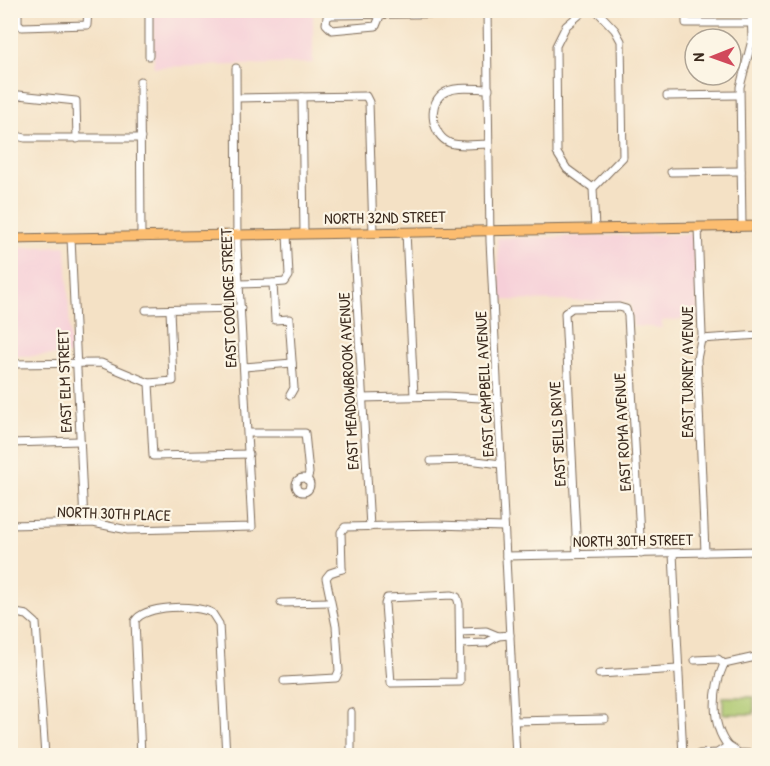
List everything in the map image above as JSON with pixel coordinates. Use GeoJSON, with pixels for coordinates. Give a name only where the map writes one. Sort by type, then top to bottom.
{"type":"FeatureCollection","features":[{"type":"Feature","properties":{"kind":"main road","name":"NORTH 32ND STREET"},"geometry":{"type":"LineString","coordinates":[[10,239],[759,226]]}},
{"type":"Feature","properties":{"kind":"street"},"geometry":{"type":"LineString","coordinates":[[18,10],[20,26],[87,25],[88,10]]}},
{"type":"Feature","properties":{"kind":"street"},"geometry":{"type":"LineString","coordinates":[[148,10],[149,56]]}},
{"type":"Feature","properties":{"kind":"street"},"geometry":{"type":"LineString","coordinates":[[585,10],[566,26],[556,46],[557,153],[567,169],[593,188]]}},
{"type":"Feature","properties":{"kind":"street"},"geometry":{"type":"LineString","coordinates":[[595,229],[593,188],[623,157],[621,41],[615,30],[596,10]]}},
{"type":"Feature","properties":{"kind":"street"},"geometry":{"type":"LineString","coordinates":[[686,10],[686,23],[751,23]]}},
{"type":"Feature","properties":{"kind":"street"},"geometry":{"type":"LineString","coordinates":[[742,226],[740,95],[741,79],[752,40],[751,10]]}},
{"type":"Feature","properties":{"kind":"street"},"geometry":{"type":"LineString","coordinates":[[380,16],[376,26],[332,30],[326,24],[327,17],[330,15],[380,16],[487,12]]}},
{"type":"Feature","properties":{"kind":"street","name":"EAST CAMPBELL AVENUE"},"geometry":{"type":"LineString","coordinates":[[487,12],[489,230],[516,756]]}},
{"type":"Feature","properties":{"kind":"street","name":"EAST COOLIDGE STREET"},"geometry":{"type":"LineString","coordinates":[[236,68],[238,235],[252,527]]}},
{"type":"Feature","properties":{"kind":"street"},"geometry":{"type":"LineString","coordinates":[[140,81],[141,236]]}},
{"type":"Feature","properties":{"kind":"street"},"geometry":{"type":"LineString","coordinates":[[488,144],[449,142],[439,135],[433,119],[434,105],[442,95],[453,89],[489,89]]}},
{"type":"Feature","properties":{"kind":"street"},"geometry":{"type":"LineString","coordinates":[[77,139],[76,101],[19,95],[10,111],[17,136],[77,139],[141,138]]}},
{"type":"Feature","properties":{"kind":"street"},"geometry":{"type":"LineString","coordinates":[[667,96],[740,95]]}},
{"type":"Feature","properties":{"kind":"street"},"geometry":{"type":"LineString","coordinates":[[237,98],[366,96],[369,102],[373,233]]}},
{"type":"Feature","properties":{"kind":"street"},"geometry":{"type":"LineString","coordinates":[[302,97],[304,234]]}},
{"type":"Feature","properties":{"kind":"street"},"geometry":{"type":"LineString","coordinates":[[671,172],[741,171]]}},
{"type":"Feature","properties":{"kind":"street","name":"EAST TURNEY AVENUE"},"geometry":{"type":"LineString","coordinates":[[698,227],[701,339],[697,359],[705,552]]}},
{"type":"Feature","properties":{"kind":"street"},"geometry":{"type":"LineString","coordinates":[[406,232],[414,396]]}},
{"type":"Feature","properties":{"kind":"street","name":"EAST MEADOWBROOK AVENUE"},"geometry":{"type":"LineString","coordinates":[[353,233],[370,527]]}},
{"type":"Feature","properties":{"kind":"street"},"geometry":{"type":"LineString","coordinates":[[240,284],[285,282],[289,276],[287,234]]}},
{"type":"Feature","properties":{"kind":"street","name":"EAST ELM STREET"},"geometry":{"type":"LineString","coordinates":[[71,238],[84,523]]}},
{"type":"Feature","properties":{"kind":"street"},"geometry":{"type":"LineString","coordinates":[[273,283],[275,320],[290,319],[294,388],[290,395]]}},
{"type":"Feature","properties":{"kind":"street"},"geometry":{"type":"LineString","coordinates":[[146,310],[241,308]]}},
{"type":"Feature","properties":{"kind":"street","name":"EAST ROMA AVENUE"},"geometry":{"type":"LineString","coordinates":[[565,313],[572,308],[626,309],[635,416],[641,554]]}},
{"type":"Feature","properties":{"kind":"street"},"geometry":{"type":"LineString","coordinates":[[10,364],[108,364],[132,378],[149,383],[173,381],[170,310]]}},
{"type":"Feature","properties":{"kind":"street","name":"EAST SELLS DRIVE"},"geometry":{"type":"LineString","coordinates":[[565,313],[577,554]]}},
{"type":"Feature","properties":{"kind":"street"},"geometry":{"type":"LineString","coordinates":[[701,339],[759,334]]}},
{"type":"Feature","properties":{"kind":"street"},"geometry":{"type":"LineString","coordinates":[[244,367],[292,363]]}},
{"type":"Feature","properties":{"kind":"street"},"geometry":{"type":"LineString","coordinates":[[149,383],[153,456],[249,454]]}},
{"type":"Feature","properties":{"kind":"street"},"geometry":{"type":"LineString","coordinates":[[362,398],[414,396],[498,399]]}},
{"type":"Feature","properties":{"kind":"street"},"geometry":{"type":"LineString","coordinates":[[248,433],[305,433],[309,474],[307,480]]}},
{"type":"Feature","properties":{"kind":"street"},"geometry":{"type":"LineString","coordinates":[[10,443],[80,441]]}},
{"type":"Feature","properties":{"kind":"street"},"geometry":{"type":"LineString","coordinates":[[431,460],[468,460],[501,464]]}},
{"type":"Feature","properties":{"kind":"street","name":"NORTH 30TH PLACE"},"geometry":{"type":"LineString","coordinates":[[10,525],[84,523],[128,530],[252,527]]}},
{"type":"Feature","properties":{"kind":"street"},"geometry":{"type":"LineString","coordinates":[[284,681],[336,678],[339,671],[336,626],[329,593],[332,579],[342,570],[342,528],[436,525],[504,527]]}},
{"type":"Feature","properties":{"kind":"street","name":"NORTH 30TH STREET"},"geometry":{"type":"LineString","coordinates":[[506,556],[759,551]]}},
{"type":"Feature","properties":{"kind":"street"},"geometry":{"type":"LineString","coordinates":[[673,553],[683,756]]}},
{"type":"Feature","properties":{"kind":"street"},"geometry":{"type":"LineString","coordinates":[[452,595],[457,597],[460,644],[460,682],[391,683],[385,604],[387,598],[452,595]]}},
{"type":"Feature","properties":{"kind":"street"},"geometry":{"type":"LineString","coordinates":[[281,603],[330,602]]}},
{"type":"Feature","properties":{"kind":"street"},"geometry":{"type":"LineString","coordinates":[[141,756],[135,621],[144,611],[199,609],[216,617],[219,624],[226,756]]}},
{"type":"Feature","properties":{"kind":"street"},"geometry":{"type":"LineString","coordinates":[[10,612],[18,612],[33,619],[36,624],[45,756]]}},
{"type":"Feature","properties":{"kind":"street"},"geometry":{"type":"LineString","coordinates":[[460,632],[478,632],[498,636]]}},
{"type":"Feature","properties":{"kind":"street"},"geometry":{"type":"LineString","coordinates":[[478,632],[479,643]]}},
{"type":"Feature","properties":{"kind":"street"},"geometry":{"type":"LineString","coordinates":[[460,644],[479,643],[498,636],[510,635]]}},
{"type":"Feature","properties":{"kind":"street"},"geometry":{"type":"LineString","coordinates":[[695,660],[718,660],[724,664],[759,656]]}},
{"type":"Feature","properties":{"kind":"street"},"geometry":{"type":"LineString","coordinates":[[724,664],[716,682],[717,728],[728,746],[740,753],[759,754]]}},
{"type":"Feature","properties":{"kind":"street"},"geometry":{"type":"LineString","coordinates":[[599,674],[678,669]]}},
{"type":"Feature","properties":{"kind":"street"},"geometry":{"type":"LineString","coordinates":[[351,712],[351,756]]}},
{"type":"Feature","properties":{"kind":"street"},"geometry":{"type":"LineString","coordinates":[[514,721],[605,719]]}},
{"type":"Feature","properties":{"kind":"street"},"geometry":{"type":"LineString","coordinates":[[699,754],[717,753],[728,746]]}},
{"type":"Feature","properties":{"kind":"shaded area"},"geometry":{"type":"Polygon","coordinates":[[[153,11],[313,11],[313,63],[154,67],[153,11]]]}},
{"type":"Feature","properties":{"kind":"shaded area"},"geometry":{"type":"Polygon","coordinates":[[[693,234],[698,318],[662,321],[662,328],[633,326],[630,302],[500,300],[497,238],[693,234]]]}},
{"type":"Feature","properties":{"kind":"shaded area"},"geometry":{"type":"Polygon","coordinates":[[[66,246],[71,355],[11,356],[11,248],[66,246]]]}},
{"type":"Feature","properties":{"kind":"green space"},"geometry":{"type":"Polygon","coordinates":[[[723,697],[754,697],[754,714],[723,714],[723,697]]]}}]}
